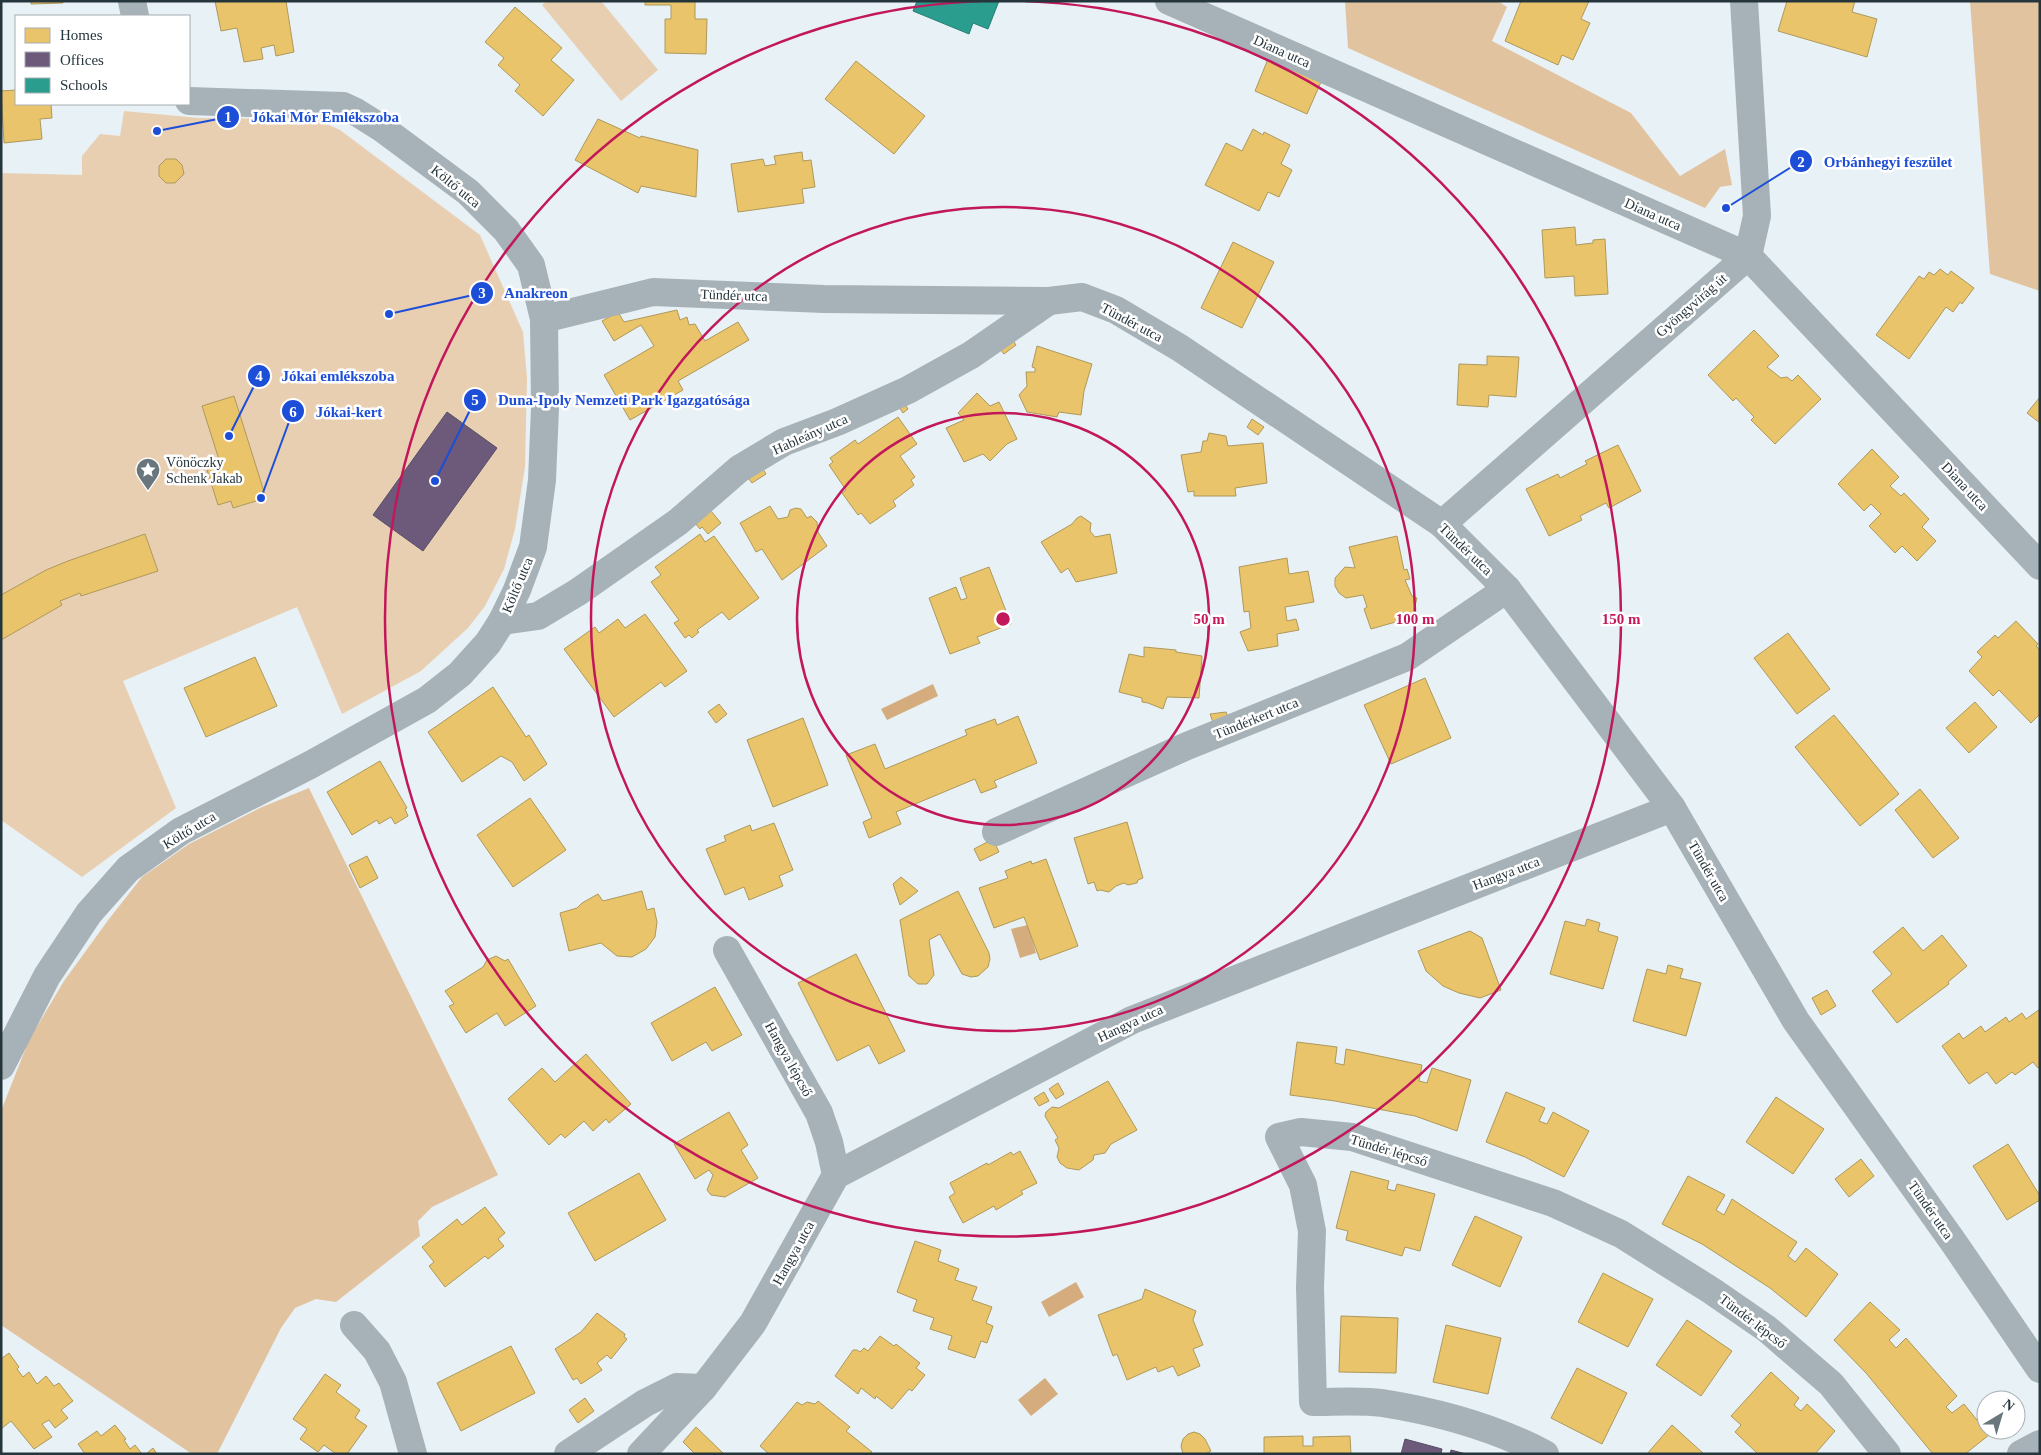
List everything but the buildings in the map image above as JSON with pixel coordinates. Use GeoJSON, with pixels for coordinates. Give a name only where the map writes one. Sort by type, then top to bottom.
{"type":"FeatureCollection","features":[{"type":"Feature","properties":{"kind":"street"},"geometry":{"type":"LineString","coordinates":[[132,1],[135,15]]}},
{"type":"Feature","properties":{"kind":"street","name":"Diana utca"},"geometry":{"type":"LineString","coordinates":[[1169,1],[1748,256],[2040,566]]}},
{"type":"Feature","properties":{"kind":"street"},"geometry":{"type":"LineString","coordinates":[[1744,1],[1757,216],[1748,256]]}},
{"type":"Feature","properties":{"kind":"street","name":"Költő utca"},"geometry":{"type":"LineString","coordinates":[[1,1066],[47,976],[89,913],[128,869],[181,831],[310,765],[427,700],[460,674],[488,642],[502,621],[517,590],[533,547],[542,480],[545,408],[544,319],[531,266],[506,230],[468,192],[383,129],[356,112],[342,106],[190,101]]}},
{"type":"Feature","properties":{"kind":"street","name":"Gyöngyvirág út"},"geometry":{"type":"LineString","coordinates":[[1442,524],[1748,256]]}},
{"type":"Feature","properties":{"kind":"street","name":"Tündér utca"},"geometry":{"type":"LineString","coordinates":[[544,319],[653,292],[824,299],[1049,302],[1082,296],[1116,310],[1188,353],[1442,524],[1507,589],[1672,808],[1796,1021],[1954,1243],[2040,1369]]}},
{"type":"Feature","properties":{"kind":"street","name":"Hableány utca"},"geometry":{"type":"LineString","coordinates":[[502,621],[538,616],[578,592],[678,522],[740,469],[784,442],[837,422],[908,390],[971,355],[1049,302]]}},
{"type":"Feature","properties":{"kind":"street","name":"Tündérkert utca"},"geometry":{"type":"LineString","coordinates":[[996,832],[1187,746],[1407,657],[1507,589]]}},
{"type":"Feature","properties":{"kind":"street","name":"Hangya utca"},"geometry":{"type":"LineString","coordinates":[[641,1454],[703,1388],[753,1323],[836,1175],[1132,1020],[1672,808]]}},
{"type":"Feature","properties":{"kind":"street","name":"Hangya lépcső"},"geometry":{"type":"LineString","coordinates":[[727,950],[819,1113],[829,1142],[836,1175]]}},
{"type":"Feature","properties":{"kind":"street","name":"Tündér lépcső"},"geometry":{"type":"LineString","coordinates":[[1545,1454],[1515,1438],[1479,1425],[1430,1412],[1380,1403],[1313,1402],[1310,1287],[1312,1231],[1303,1185],[1279,1137],[1301,1132],[1352,1137],[1553,1203],[1621,1234],[1712,1291],[1767,1329],[1831,1384],[1887,1454]]}},
{"type":"Feature","properties":{"kind":"street"},"geometry":{"type":"LineString","coordinates":[[354,1325],[377,1351],[393,1382],[412,1454]]}},
{"type":"Feature","properties":{"kind":"street"},"geometry":{"type":"LineString","coordinates":[[568,1454],[645,1403],[677,1387],[703,1388]]}},
{"type":"Feature","properties":{"kind":"street"},"geometry":{"type":"LineString","coordinates":[[2020,1454],[2040,1444]]}},
{"type":"Feature","properties":{"kind":"shaded area"},"geometry":{"type":"Polygon","coordinates":[[[547,1],[601,1],[658,70],[621,101],[542,5],[547,1]]]}},
{"type":"Feature","properties":{"kind":"shaded area"},"geometry":{"type":"Polygon","coordinates":[[[1345,1],[1498,1],[1507,7],[1492,41],[1631,113],[1680,176],[1725,149],[1732,185],[1720,187],[1705,208],[1348,48],[1345,1]]]}},
{"type":"Feature","properties":{"kind":"shaded area"},"geometry":{"type":"Polygon","coordinates":[[[1970,1],[2040,1],[2040,291],[1990,274],[1970,1]]]}},
{"type":"Feature","properties":{"kind":"shaded area"},"geometry":{"type":"Polygon","coordinates":[[[124,111],[199,118],[316,119],[340,130],[480,235],[523,332],[527,378],[525,467],[515,529],[504,569],[485,606],[468,628],[421,671],[342,714],[297,607],[123,681],[176,808],[82,877],[1,820],[1,173],[82,175],[82,156],[100,134],[120,136],[124,111]]]}},
{"type":"Feature","properties":{"kind":"shaded area"},"geometry":{"type":"Polygon","coordinates":[[[933,684],[938,696],[887,720],[881,709],[933,684]]]}},
{"type":"Feature","properties":{"kind":"shaded area"},"geometry":{"type":"Polygon","coordinates":[[[309,788],[498,1175],[432,1207],[418,1221],[420,1236],[336,1302],[316,1299],[295,1308],[281,1328],[217,1454],[192,1454],[1,1325],[1,1111],[29,1040],[64,981],[142,877],[189,844],[262,807],[309,788]]]}},
{"type":"Feature","properties":{"kind":"shaded area"},"geometry":{"type":"Polygon","coordinates":[[[1028,925],[1036,953],[1020,958],[1011,929],[1028,925]]]}},
{"type":"Feature","properties":{"kind":"shaded area"},"geometry":{"type":"Polygon","coordinates":[[[1076,1282],[1084,1297],[1049,1317],[1041,1302],[1076,1282]]]}},
{"type":"Feature","properties":{"kind":"shaded area"},"geometry":{"type":"Polygon","coordinates":[[[1045,1378],[1058,1394],[1031,1416],[1018,1400],[1045,1378]]]}},
{"type":"Feature","properties":{"kind":"place","name":"Jókai Mór Emlékszoba"},"geometry":{"type":"Point","coordinates":[157,131]}},
{"type":"Feature","properties":{"kind":"place","name":"Orbánhegyi feszület"},"geometry":{"type":"Point","coordinates":[1726,208]}},
{"type":"Feature","properties":{"kind":"place","name":"Anakreon"},"geometry":{"type":"Point","coordinates":[389,314]}},
{"type":"Feature","properties":{"kind":"place","name":"Jókai emlékszoba"},"geometry":{"type":"Point","coordinates":[229,436]}},
{"type":"Feature","properties":{"kind":"place","name":"Duna-Ipoly Nemzeti Park Igazgatósága"},"geometry":{"type":"Point","coordinates":[435,481]}},
{"type":"Feature","properties":{"kind":"place","name":"Vönöczky Schenk Jakab"},"geometry":{"type":"Point","coordinates":[148,491]}},
{"type":"Feature","properties":{"kind":"place","name":"Jókai-kert"},"geometry":{"type":"Point","coordinates":[261,498]}}]}
